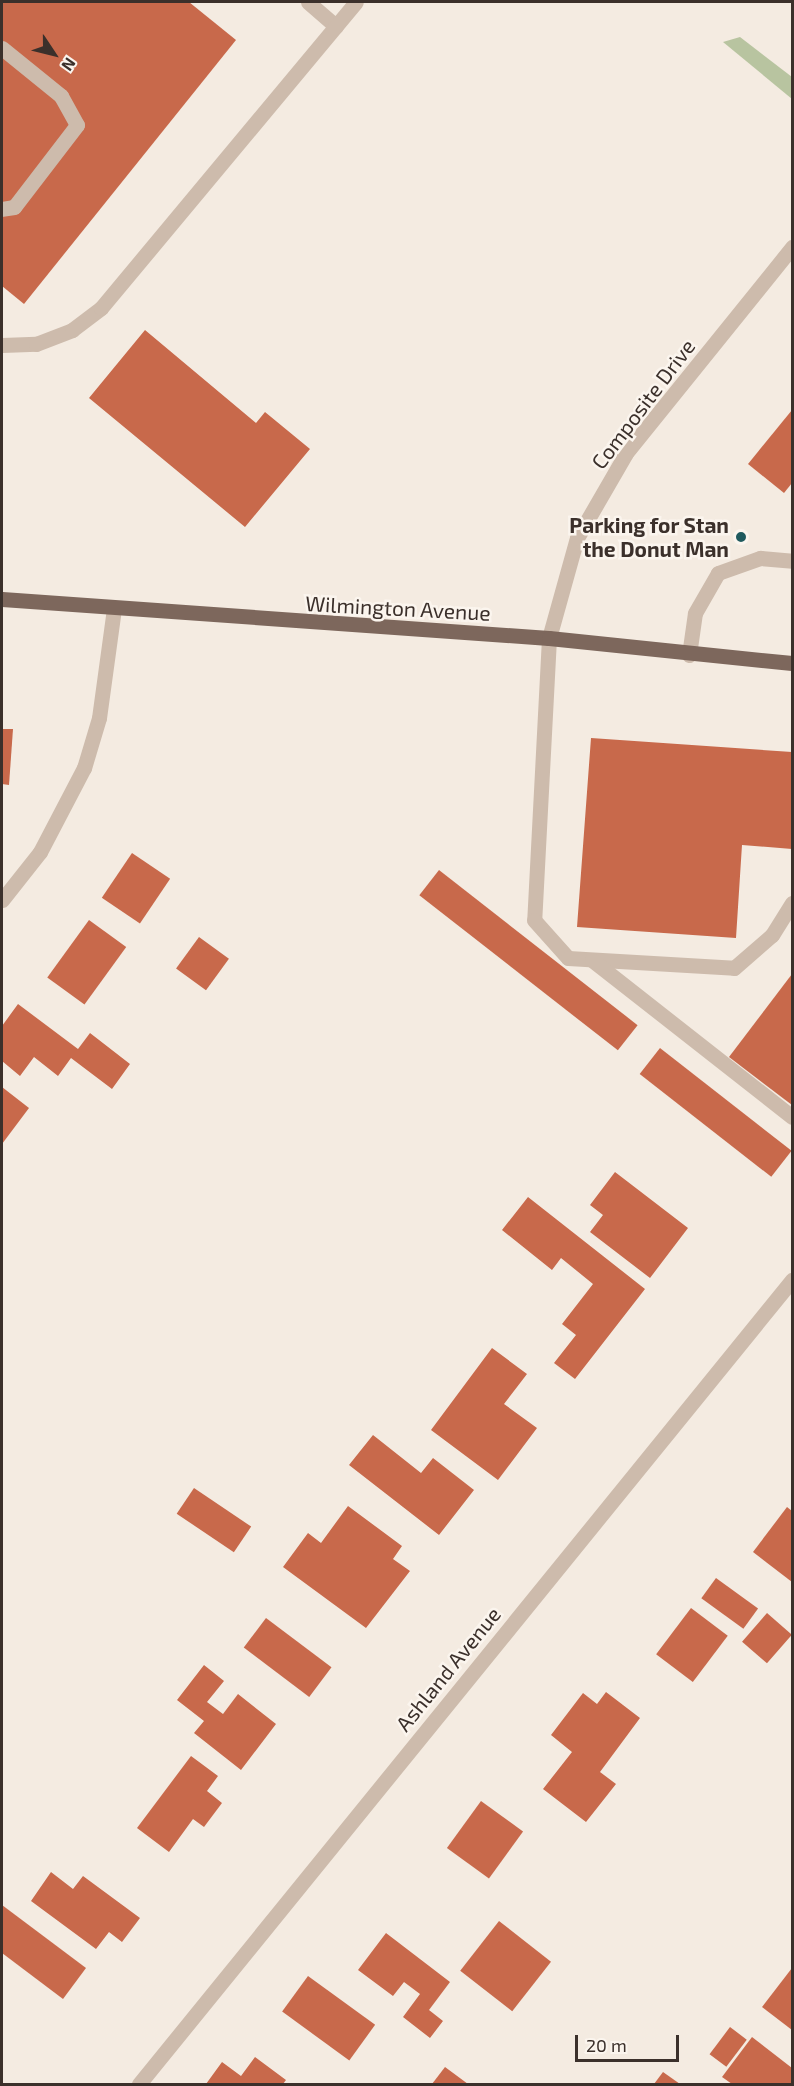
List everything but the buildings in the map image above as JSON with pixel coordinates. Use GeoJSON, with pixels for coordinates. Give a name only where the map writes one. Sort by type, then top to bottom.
{"type":"FeatureCollection","features":[{"type":"Feature","properties":{"kind":"main road","name":"Wilmington Avenue"},"geometry":{"type":"LineString","coordinates":[[2,599],[114,609],[549,638],[689,655],[792,663]]}},
{"type":"Feature","properties":{"kind":"street"},"geometry":{"type":"LineString","coordinates":[[308,2],[336,26]]}},
{"type":"Feature","properties":{"kind":"street"},"geometry":{"type":"LineString","coordinates":[[2,345],[36,344],[72,330],[101,308],[356,2]]}},
{"type":"Feature","properties":{"kind":"street"},"geometry":{"type":"LineString","coordinates":[[2,48],[61,96],[77,125],[14,207],[2,209]]}},
{"type":"Feature","properties":{"kind":"street","name":"Composite Drive"},"geometry":{"type":"LineString","coordinates":[[792,247],[626,453],[577,538],[549,638],[534,920],[568,958],[734,968],[788,920],[792,903]]}},
{"type":"Feature","properties":{"kind":"street"},"geometry":{"type":"LineString","coordinates":[[689,655],[695,613],[718,573],[760,558],[792,561]]}},
{"type":"Feature","properties":{"kind":"street"},"geometry":{"type":"LineString","coordinates":[[2,900],[40,852],[84,768],[99,718],[114,609]]}},
{"type":"Feature","properties":{"kind":"street"},"geometry":{"type":"LineString","coordinates":[[592,960],[792,1117]]}},
{"type":"Feature","properties":{"kind":"street","name":"Ashland Avenue"},"geometry":{"type":"LineString","coordinates":[[139,2085],[792,1281]]}},
{"type":"Feature","properties":{"kind":"green space"},"geometry":{"type":"Polygon","coordinates":[[[740,37],[792,77],[792,99],[723,42],[740,37]]]}},
{"type":"Feature","properties":{"kind":"place","name":"Parking for Stan the Donut Man"},"geometry":{"type":"Point","coordinates":[741,537]}}]}
